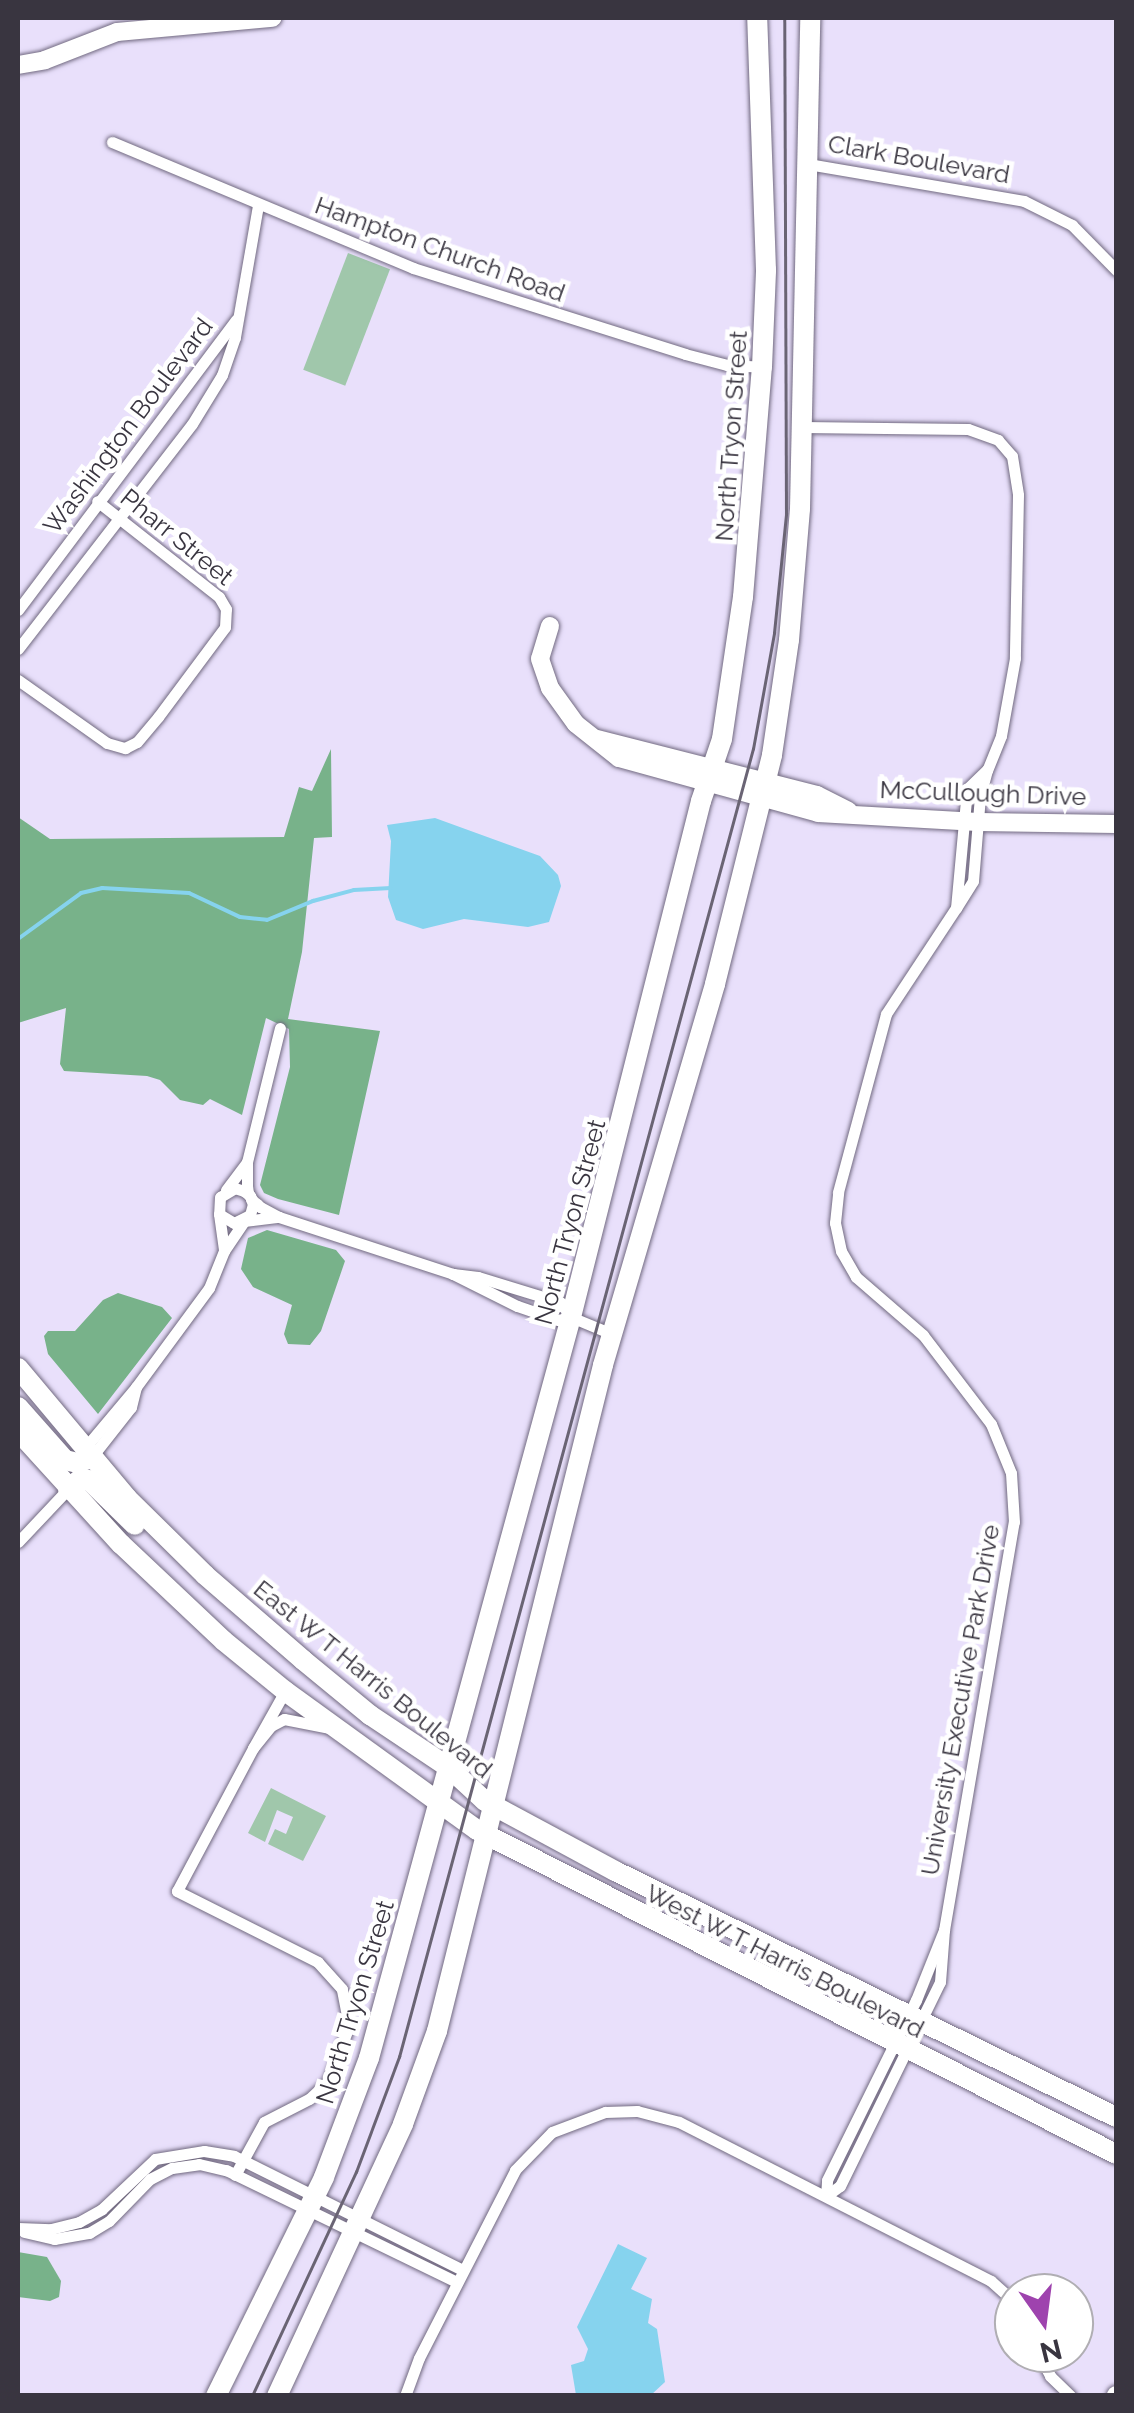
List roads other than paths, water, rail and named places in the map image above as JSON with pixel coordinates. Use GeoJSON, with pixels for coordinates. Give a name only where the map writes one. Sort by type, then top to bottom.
{"type":"FeatureCollection","features":[{"type":"Feature","properties":{"kind":"main road","name":"North Tryon Street"},"geometry":{"type":"LineString","coordinates":[[216,2396],[311,2203],[369,2058],[571,1317],[727,715],[743,597],[762,367],[766,270],[757,18]]}},
{"type":"Feature","properties":{"kind":"main road"},"geometry":{"type":"LineString","coordinates":[[277,2396],[403,2124],[433,2044],[612,1334],[705,1020],[764,789],[789,640],[802,428],[810,18]]}},
{"type":"Feature","properties":{"kind":"main road","name":"East W T Harris Boulevard"},"geometry":{"type":"LineString","coordinates":[[18,1368],[88,1454],[224,1592],[370,1715],[448,1767],[495,1806]]}},
{"type":"Feature","properties":{"kind":"main road"},"geometry":{"type":"LineString","coordinates":[[18,1387],[70,1432]]}},
{"type":"Feature","properties":{"kind":"main road"},"geometry":{"type":"LineString","coordinates":[[18,1407],[61,1457],[78,1463],[88,1454]]}},
{"type":"Feature","properties":{"kind":"main road","name":"East W T Harris Boulevard"},"geometry":{"type":"LineString","coordinates":[[18,1430],[68,1488],[174,1596],[285,1691],[438,1799]]}},
{"type":"Feature","properties":{"kind":"main road"},"geometry":{"type":"LineString","coordinates":[[68,1488],[79,1480],[89,1480],[147,1536],[224,1592]]}},
{"type":"Feature","properties":{"kind":"main road"},"geometry":{"type":"LineString","coordinates":[[285,1691],[298,1682],[309,1682],[346,1707],[370,1715]]}},
{"type":"Feature","properties":{"kind":"main road","name":"West W T Harris Boulevard"},"geometry":{"type":"LineString","coordinates":[[438,1799],[487,1836],[1116,2154]]}},
{"type":"Feature","properties":{"kind":"main road","name":"West W T Harris Boulevard"},"geometry":{"type":"LineString","coordinates":[[495,1806],[915,2021],[1116,2117]]}},
{"type":"Feature","properties":{"kind":"street"},"geometry":{"type":"LineString","coordinates":[[18,65],[45,60],[117,32],[272,18]]}},
{"type":"Feature","properties":{"kind":"street","name":"Hampton Church Road"},"geometry":{"type":"LineString","coordinates":[[112,142],[258,205],[478,290],[688,356],[727,365],[762,367]]}},
{"type":"Feature","properties":{"kind":"street","name":"Clark Boulevard"},"geometry":{"type":"LineString","coordinates":[[808,164],[1015,198],[1072,225],[1116,270]]}},
{"type":"Feature","properties":{"kind":"street","name":"Washington Boulevard"},"geometry":{"type":"LineString","coordinates":[[18,649],[204,407],[229,359],[258,205]]}},
{"type":"Feature","properties":{"kind":"street","name":"Washington Boulevard"},"geometry":{"type":"LineString","coordinates":[[18,610],[238,317]]}},
{"type":"Feature","properties":{"kind":"street","name":"University Executive Park Drive"},"geometry":{"type":"LineString","coordinates":[[802,428],[968,429],[998,440],[1012,456],[1018,495],[1016,646],[1004,723],[970,822],[973,881],[886,1014],[834,1216],[838,1242],[851,1270],[923,1335],[998,1434],[1013,1484],[1010,1548],[944,1930],[940,1982],[826,2180],[826,2196]]}},
{"type":"Feature","properties":{"kind":"street","name":"Pharr Street"},"geometry":{"type":"LineString","coordinates":[[18,680],[107,744],[125,748],[140,739],[225,627],[226,609],[219,597],[97,501]]}},
{"type":"Feature","properties":{"kind":"street","name":"McCullough Drive"},"geometry":{"type":"LineString","coordinates":[[550,626],[540,659],[550,688],[565,713],[597,739],[764,789],[817,795],[848,811],[970,822],[1116,824]]}},
{"type":"Feature","properties":{"kind":"street"},"geometry":{"type":"LineString","coordinates":[[88,1454],[127,1412],[136,1387],[208,1288],[224,1250],[252,1210],[246,1162],[280,1028]]}},
{"type":"Feature","properties":{"kind":"street"},"geometry":{"type":"LineString","coordinates":[[224,1250],[218,1200],[246,1162]]}},
{"type":"Feature","properties":{"kind":"street"},"geometry":{"type":"LineString","coordinates":[[226,1190],[238,1188],[279,1217],[453,1274],[475,1289],[517,1306],[558,1320],[571,1317],[612,1334]]}},
{"type":"Feature","properties":{"kind":"street"},"geometry":{"type":"LineString","coordinates":[[219,1214],[231,1223],[279,1217]]}},
{"type":"Feature","properties":{"kind":"street"},"geometry":{"type":"LineString","coordinates":[[18,1542],[68,1488]]}},
{"type":"Feature","properties":{"kind":"street"},"geometry":{"type":"LineString","coordinates":[[235,2175],[264,2122],[309,2099],[328,2081],[344,2047],[349,2019],[342,1989],[318,1962],[176,1891],[285,1691]]}},
{"type":"Feature","properties":{"kind":"street"},"geometry":{"type":"LineString","coordinates":[[254,1748],[280,1720],[296,1720],[324,1730],[338,1728]]}},
{"type":"Feature","properties":{"kind":"street"},"geometry":{"type":"LineString","coordinates":[[404,2396],[508,2180],[529,2152],[561,2127],[599,2113],[637,2111],[672,2119],[994,2282]]}},
{"type":"Feature","properties":{"kind":"street"},"geometry":{"type":"LineString","coordinates":[[18,2228],[58,2228],[93,2216],[163,2156],[204,2150],[242,2160],[311,2203],[457,2282]]}},
{"type":"Feature","properties":{"kind":"street"},"geometry":{"type":"LineString","coordinates":[[18,2228],[37,2238],[70,2238],[102,2226],[150,2179],[172,2168],[199,2164],[311,2203]]}},
{"type":"Feature","properties":{"kind":"street"},"geometry":{"type":"LineString","coordinates":[[355,2225],[464,2270]]}},
{"type":"Feature","properties":{"kind":"street"},"geometry":{"type":"LineString","coordinates":[[1048,2373],[1071,2396]]}},
{"type":"Feature","properties":{"kind":"water"},"geometry":{"type":"Polygon","coordinates":[[[435,818],[540,856],[558,875],[561,886],[549,922],[528,927],[464,919],[423,929],[396,920],[388,897],[391,841],[387,825],[435,818]]]}},
{"type":"Feature","properties":{"kind":"water"},"geometry":{"type":"Polygon","coordinates":[[[618,2244],[647,2258],[631,2289],[652,2299],[648,2323],[657,2329],[665,2382],[651,2395],[576,2395],[571,2365],[584,2361],[588,2349],[577,2327],[618,2244]]]}},
{"type":"Feature","properties":{"kind":"waterway"},"geometry":{"type":"LineString","coordinates":[[18,939],[81,893],[102,888],[189,893],[240,917],[267,920],[354,890],[391,888]]}},
{"type":"Feature","properties":{"kind":"tram line"},"geometry":{"type":"LineString","coordinates":[[252,2396],[356,2172],[399,2057],[753,749],[774,633],[786,514],[784,18]]}}]}
